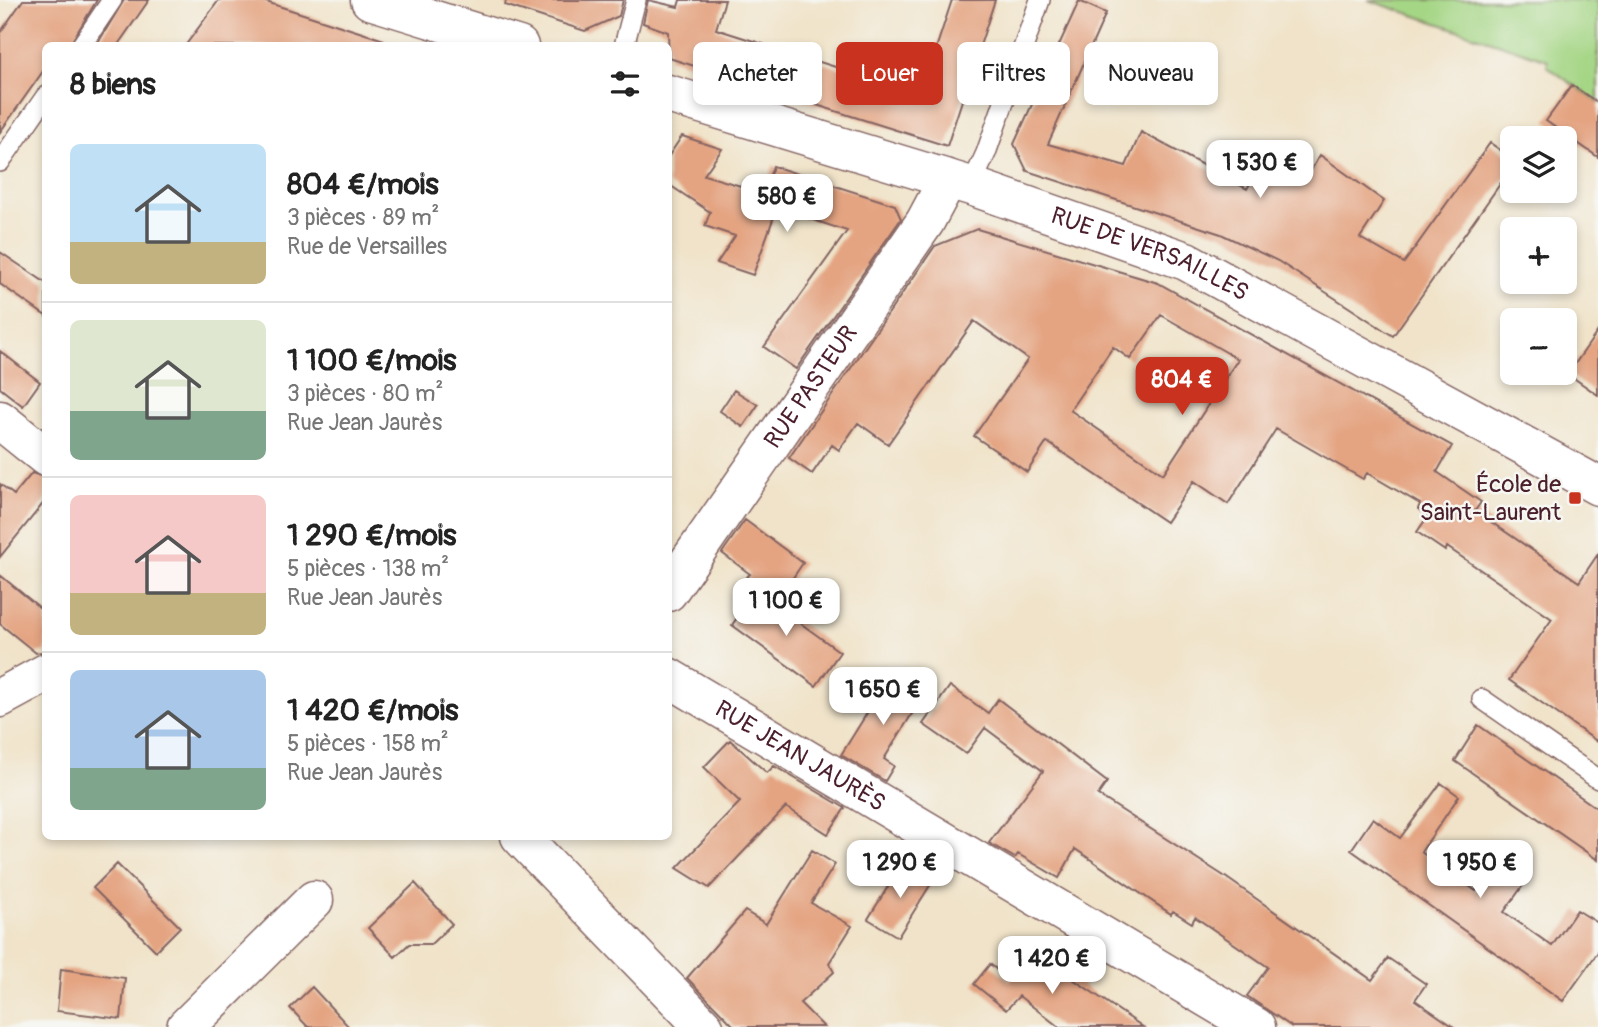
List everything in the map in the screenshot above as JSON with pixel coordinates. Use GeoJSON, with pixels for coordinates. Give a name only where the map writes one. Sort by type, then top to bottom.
{"type":"FeatureCollection","features":[{"type":"Feature","properties":{"kind":"street"},"geometry":{"type":"LineString","coordinates":[[370,0],[506,42]]}},
{"type":"Feature","properties":{"kind":"street","name":"RUE DE VERSAILLES"},"geometry":{"type":"LineString","coordinates":[[672,95],[960,183],[1186,261],[1598,486]]}},
{"type":"Feature","properties":{"kind":"street","name":"RUE PASTEUR"},"geometry":{"type":"LineString","coordinates":[[672,586],[925,222],[960,183]]}},
{"type":"Feature","properties":{"kind":"street"},"geometry":{"type":"LineString","coordinates":[[0,420],[42,454]]}},
{"type":"Feature","properties":{"kind":"street"},"geometry":{"type":"LineString","coordinates":[[0,698],[42,675]]}},
{"type":"Feature","properties":{"kind":"street","name":"RUE JEAN JAURÈS"},"geometry":{"type":"LineString","coordinates":[[672,679],[1256,1027]]}},
{"type":"Feature","properties":{"kind":"street"},"geometry":{"type":"LineString","coordinates":[[524,840],[705,1027]]}},
{"type":"Feature","properties":{"kind":"street"},"geometry":{"type":"LineString","coordinates":[[186,1027],[314,900]]}},
{"type":"Feature","properties":{"kind":"lane"},"geometry":{"type":"LineString","coordinates":[[84,42],[112,0]]}},
{"type":"Feature","properties":{"kind":"lane"},"geometry":{"type":"LineString","coordinates":[[625,42],[636,0]]}},
{"type":"Feature","properties":{"kind":"lane"},"geometry":{"type":"LineString","coordinates":[[960,183],[986,153],[1040,0]]}},
{"type":"Feature","properties":{"kind":"lane"},"geometry":{"type":"LineString","coordinates":[[0,162],[42,102]]}},
{"type":"Feature","properties":{"kind":"lane"},"geometry":{"type":"LineString","coordinates":[[1482,699],[1598,779]]}},
{"type":"Feature","properties":{"kind":"green space"},"geometry":{"type":"Polygon","coordinates":[[[1368,0],[1598,0],[1598,103],[1547,66],[1548,60],[1368,0]]]}},
{"type":"Feature","properties":{"kind":"building"},"geometry":{"type":"Polygon","coordinates":[[[23,0],[97,0],[71,42],[42,42],[42,73],[0,132],[0,33],[23,0]]]}},
{"type":"Feature","properties":{"kind":"building"},"geometry":{"type":"Polygon","coordinates":[[[124,0],[149,0],[120,42],[98,42],[124,0]]]}},
{"type":"Feature","properties":{"kind":"building"},"geometry":{"type":"Polygon","coordinates":[[[219,0],[260,0],[384,40],[384,42],[188,42],[219,0]]]}},
{"type":"Feature","properties":{"kind":"building"},"geometry":{"type":"Polygon","coordinates":[[[506,0],[623,0],[619,16],[585,31],[505,5],[506,0]]]}},
{"type":"Feature","properties":{"kind":"building"},"geometry":{"type":"Polygon","coordinates":[[[648,0],[678,7],[680,0],[725,0],[716,29],[757,42],[693,42],[693,66],[672,59],[672,42],[668,42],[668,32],[643,23],[648,0]]]}},
{"type":"Feature","properties":{"kind":"building"},"geometry":{"type":"Polygon","coordinates":[[[952,0],[995,0],[981,42],[957,42],[957,105],[960,105],[947,146],[816,105],[822,105],[822,63],[836,67],[836,105],[943,105],[943,42],[938,42],[952,0]]]}},
{"type":"Feature","properties":{"kind":"building"},"geometry":{"type":"Polygon","coordinates":[[[1079,1],[1106,13],[1093,42],[1084,42],[1084,63],[1070,94],[1070,42],[1060,42],[1079,1]]]}},
{"type":"Feature","properties":{"kind":"building"},"geometry":{"type":"Polygon","coordinates":[[[1572,85],[1598,103],[1598,157],[1577,142],[1577,126],[1553,126],[1546,121],[1572,85]]]}},
{"type":"Feature","properties":{"kind":"building"},"geometry":{"type":"Polygon","coordinates":[[[1032,105],[1065,105],[1048,144],[1126,166],[1141,132],[1247,189],[1267,153],[1307,177],[1320,155],[1384,201],[1360,238],[1404,263],[1490,143],[1500,150],[1500,184],[1393,336],[1278,261],[1221,234],[1027,171],[1014,144],[1032,105]]]}},
{"type":"Feature","properties":{"kind":"building"},"geometry":{"type":"Polygon","coordinates":[[[682,136],[722,149],[704,175],[764,193],[773,166],[895,205],[901,219],[796,369],[764,347],[847,231],[777,208],[753,275],[717,263],[735,236],[705,226],[710,212],[672,187],[672,151],[682,136]]]}},
{"type":"Feature","properties":{"kind":"building"},"geometry":{"type":"Polygon","coordinates":[[[977,229],[1158,283],[1452,446],[1437,472],[1481,502],[1475,511],[1579,582],[1598,554],[1598,742],[1509,680],[1552,619],[1447,547],[1445,551],[1417,532],[1428,516],[1418,509],[1420,504],[1367,473],[1363,479],[1276,429],[1228,504],[1194,481],[1166,522],[1047,442],[1027,472],[974,436],[1028,359],[974,321],[888,444],[858,423],[839,450],[832,445],[812,474],[789,458],[935,246],[977,229]],[[1161,315],[1130,359],[1113,347],[1070,410],[1163,474],[1238,359],[1161,315]]]}},
{"type":"Feature","properties":{"kind":"building"},"geometry":{"type":"Polygon","coordinates":[[[0,252],[42,280],[42,313],[0,284],[0,252]]]}},
{"type":"Feature","properties":{"kind":"building"},"geometry":{"type":"Polygon","coordinates":[[[1598,331],[1598,395],[1577,380],[1577,361],[1598,331]]]}},
{"type":"Feature","properties":{"kind":"building"},"geometry":{"type":"Polygon","coordinates":[[[0,351],[40,382],[23,406],[0,388],[0,351]]]}},
{"type":"Feature","properties":{"kind":"building"},"geometry":{"type":"Polygon","coordinates":[[[734,390],[758,405],[743,427],[720,411],[734,390]]]}},
{"type":"Feature","properties":{"kind":"building"},"geometry":{"type":"Polygon","coordinates":[[[32,473],[42,477],[42,505],[0,557],[0,484],[14,495],[32,473]]]}},
{"type":"Feature","properties":{"kind":"building"},"geometry":{"type":"Polygon","coordinates":[[[745,520],[803,563],[777,601],[747,577],[750,574],[722,553],[745,520]]]}},
{"type":"Feature","properties":{"kind":"building"},"geometry":{"type":"Polygon","coordinates":[[[0,575],[42,610],[42,652],[36,653],[0,624],[0,575]]]}},
{"type":"Feature","properties":{"kind":"building"},"geometry":{"type":"Polygon","coordinates":[[[756,591],[840,652],[816,686],[732,625],[756,591]]]}},
{"type":"Feature","properties":{"kind":"building"},"geometry":{"type":"Polygon","coordinates":[[[892,673],[923,696],[884,759],[894,766],[885,781],[841,755],[892,673]]]}},
{"type":"Feature","properties":{"kind":"building"},"geometry":{"type":"Polygon","coordinates":[[[950,686],[988,713],[998,699],[1107,782],[1098,795],[1224,876],[1372,980],[1388,958],[1426,984],[1415,1000],[1454,1027],[1292,1027],[1247,996],[1268,967],[1195,917],[1192,923],[1173,911],[1171,914],[1075,849],[1059,878],[1018,854],[1015,858],[989,843],[1043,771],[985,728],[966,754],[923,724],[950,686]]]}},
{"type":"Feature","properties":{"kind":"building"},"geometry":{"type":"Polygon","coordinates":[[[1478,725],[1598,809],[1598,860],[1455,761],[1478,725]]]}},
{"type":"Feature","properties":{"kind":"building"},"geometry":{"type":"Polygon","coordinates":[[[730,740],[767,773],[774,766],[845,808],[828,834],[786,807],[709,888],[677,868],[740,802],[704,767],[730,740]]]}},
{"type":"Feature","properties":{"kind":"building"},"geometry":{"type":"Polygon","coordinates":[[[1441,783],[1459,796],[1421,852],[1476,891],[1500,856],[1529,877],[1504,912],[1552,946],[1577,910],[1598,923],[1598,952],[1563,1001],[1351,850],[1373,818],[1400,838],[1441,783]]]}},
{"type":"Feature","properties":{"kind":"building"},"geometry":{"type":"Polygon","coordinates":[[[812,850],[835,864],[811,903],[852,926],[829,963],[834,972],[800,1003],[824,1027],[735,1027],[687,978],[745,911],[766,924],[812,850]]]}},
{"type":"Feature","properties":{"kind":"building"},"geometry":{"type":"Polygon","coordinates":[[[117,864],[180,927],[156,951],[93,888],[117,864]]]}},
{"type":"Feature","properties":{"kind":"building"},"geometry":{"type":"Polygon","coordinates":[[[902,864],[932,882],[898,937],[868,919],[902,864]]]}},
{"type":"Feature","properties":{"kind":"building"},"geometry":{"type":"Polygon","coordinates":[[[415,883],[452,924],[431,944],[409,944],[395,957],[368,928],[415,883]]]}},
{"type":"Feature","properties":{"kind":"building"},"geometry":{"type":"Polygon","coordinates":[[[1032,951],[1143,1027],[1059,1027],[1019,996],[1006,1010],[974,984],[990,964],[1010,981],[1032,951]]]}},
{"type":"Feature","properties":{"kind":"building"},"geometry":{"type":"Polygon","coordinates":[[[61,969],[125,978],[121,1019],[57,1011],[61,969]]]}},
{"type":"Feature","properties":{"kind":"building"},"geometry":{"type":"Polygon","coordinates":[[[312,987],[349,1027],[308,1027],[290,1008],[312,987]]]}},
{"type":"Feature","properties":{"kind":"place","name":"École de Saint-Laurent"},"geometry":{"type":"Point","coordinates":[1575,498]}}]}
